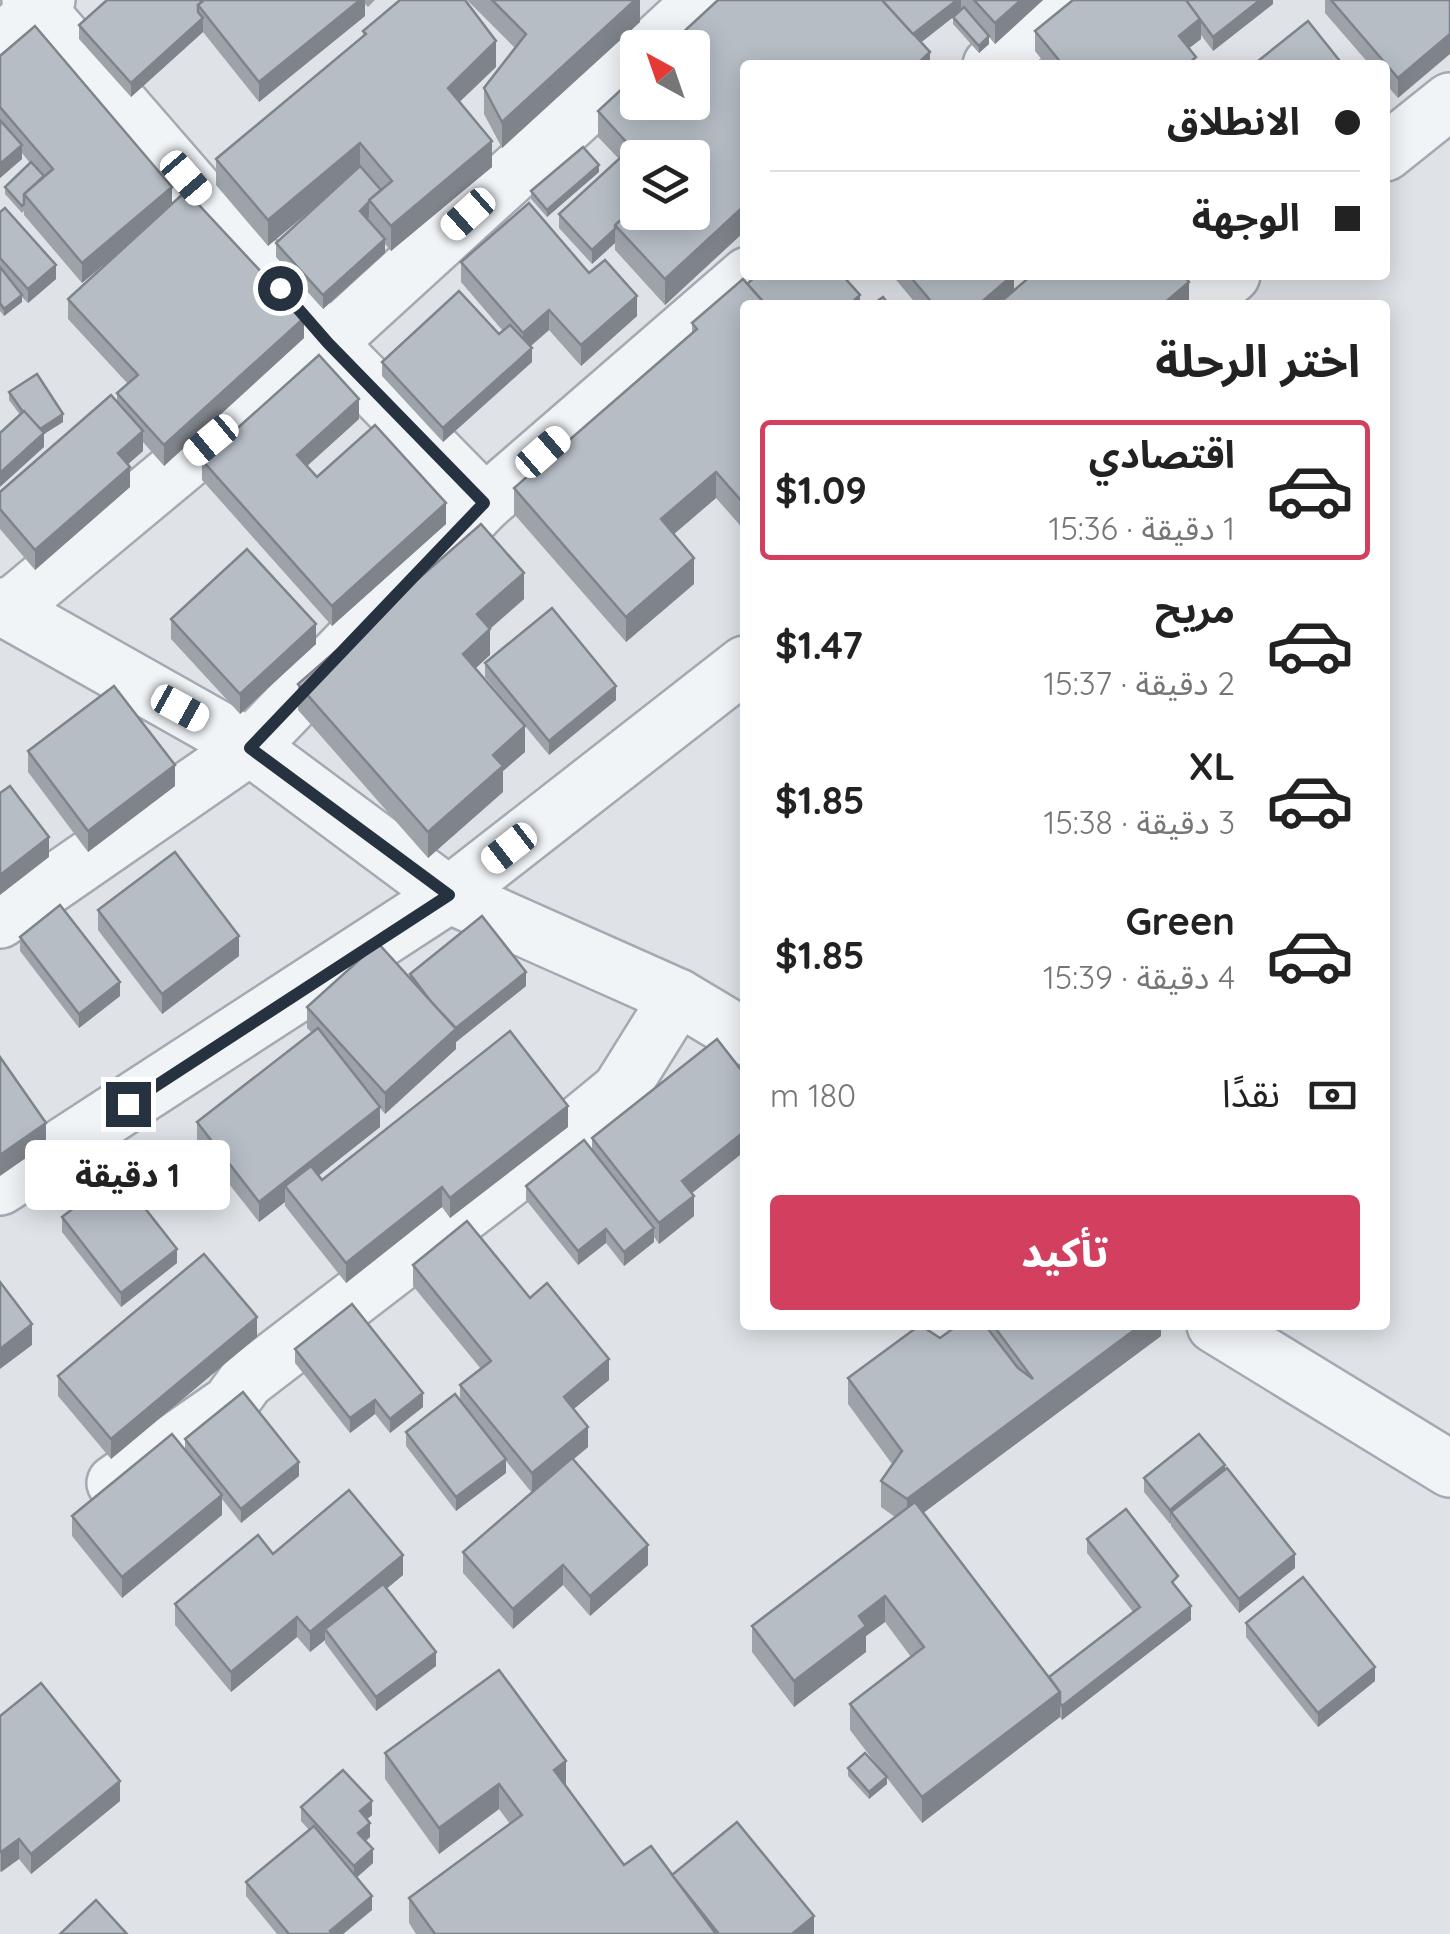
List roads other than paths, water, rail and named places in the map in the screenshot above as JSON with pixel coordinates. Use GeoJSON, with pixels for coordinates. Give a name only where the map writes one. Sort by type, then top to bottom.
{"type":"FeatureCollection","features":[{"type":"Feature","properties":{"kind":"street"},"geometry":{"type":"LineString","coordinates":[[670,30],[702,0]]}},
{"type":"Feature","properties":{"kind":"street"},"geometry":{"type":"LineString","coordinates":[[996,60],[1066,0]]}},
{"type":"Feature","properties":{"kind":"street"},"geometry":{"type":"LineString","coordinates":[[29,13],[328,343],[484,503]]}},
{"type":"Feature","properties":{"kind":"street"},"geometry":{"type":"LineString","coordinates":[[620,76],[328,343],[3,608],[250,748],[449,895],[678,996],[740,1035]]}},
{"type":"Feature","properties":{"kind":"street"},"geometry":{"type":"LineString","coordinates":[[1390,149],[1450,101]]}},
{"type":"Feature","properties":{"kind":"street"},"geometry":{"type":"LineString","coordinates":[[0,920],[250,748],[484,503],[742,280]]}},
{"type":"Feature","properties":{"kind":"street"},"geometry":{"type":"LineString","coordinates":[[1201,300],[1226,280]]}},
{"type":"Feature","properties":{"kind":"street"},"geometry":{"type":"LineString","coordinates":[[0,1187],[449,895],[740,668]]}},
{"type":"Feature","properties":{"kind":"street"},"geometry":{"type":"LineString","coordinates":[[112,1485],[230,1403],[246,1381],[620,1090],[678,996]]}},
{"type":"Feature","properties":{"kind":"street"},"geometry":{"type":"LineString","coordinates":[[1223,1330],[1450,1469]]}}]}
